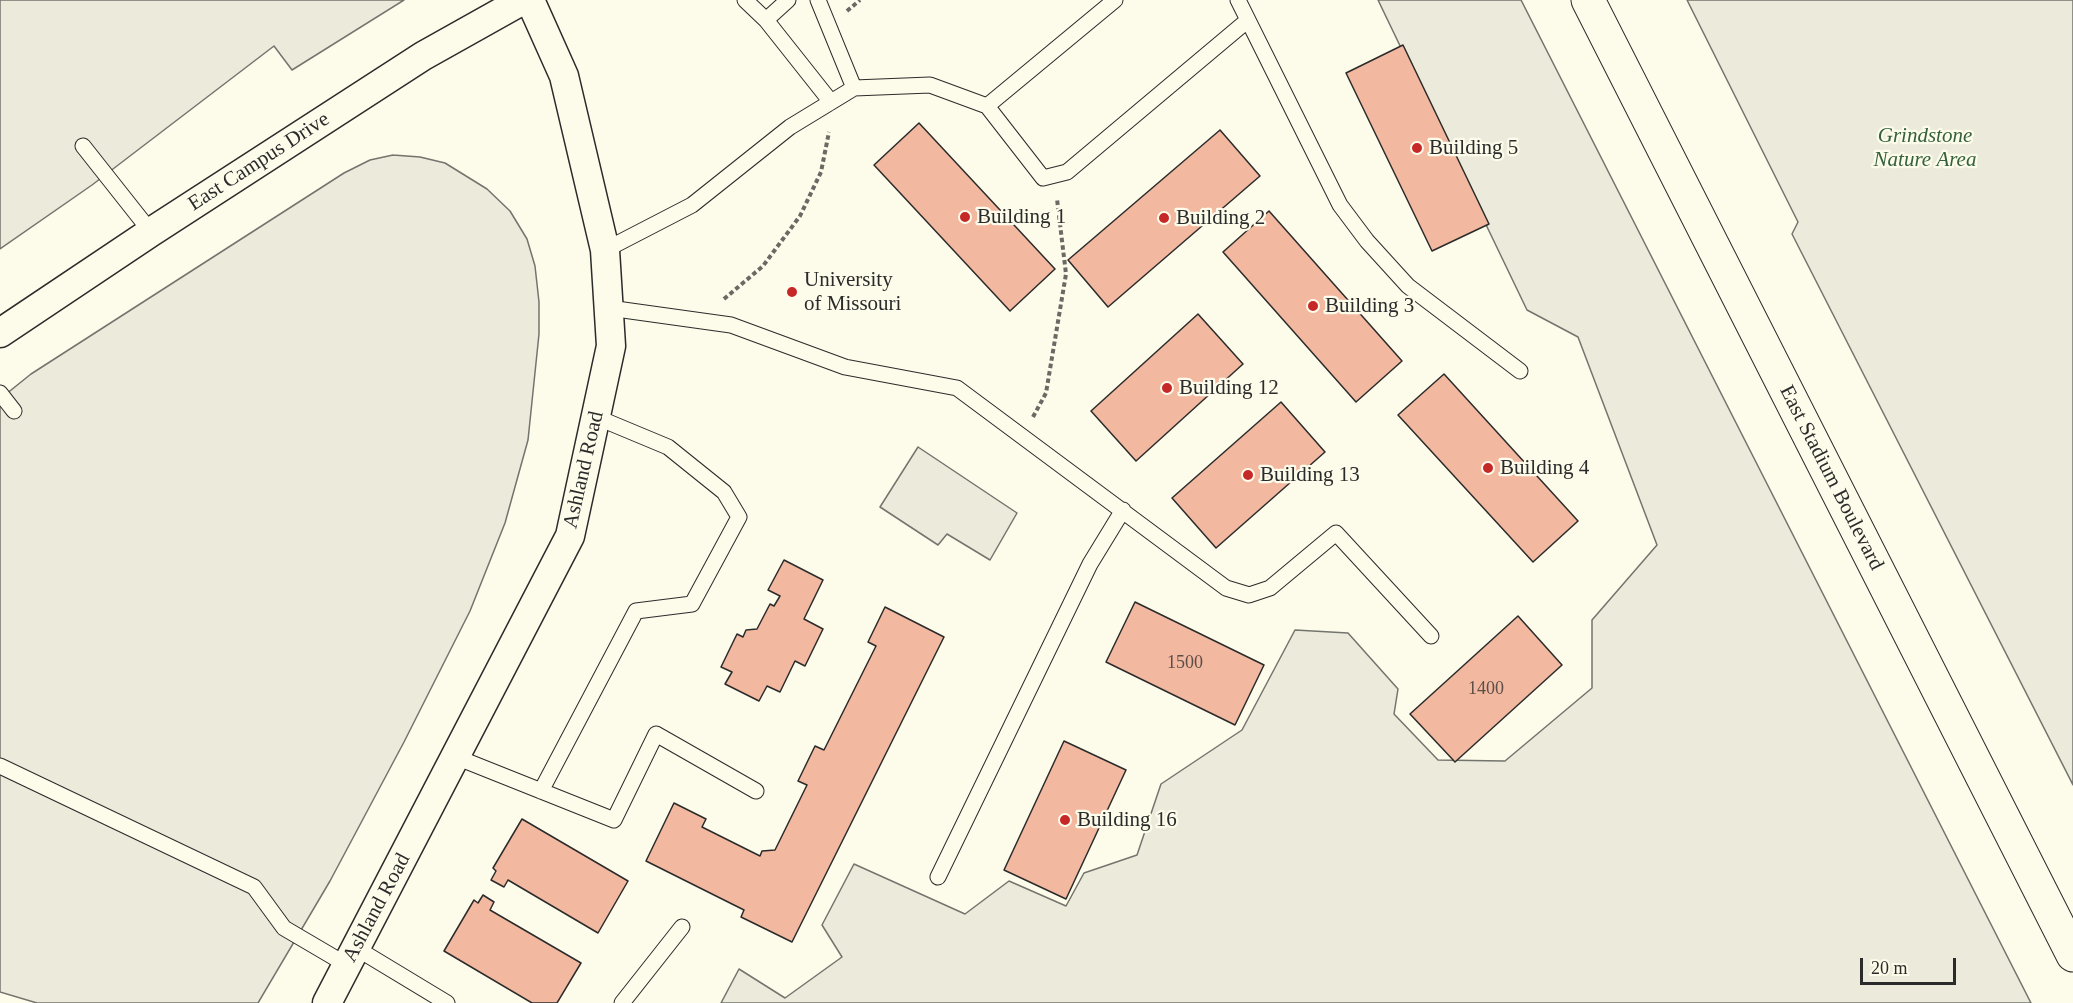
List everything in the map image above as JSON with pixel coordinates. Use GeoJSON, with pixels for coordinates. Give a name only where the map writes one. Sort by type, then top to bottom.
{"type":"FeatureCollection","features":[{"type":"Feature","properties":{"kind":"main road","name":"East Stadium Boulevard"},"geometry":{"type":"LineString","coordinates":[[1588,0],[2073,955]]}},
{"type":"Feature","properties":{"kind":"street","name":"East Campus Drive"},"geometry":{"type":"LineString","coordinates":[[3,325],[423,56],[523,0]]}},
{"type":"Feature","properties":{"kind":"street","name":"Ashland Road"},"geometry":{"type":"LineString","coordinates":[[327,1003],[570,536],[611,346],[605,250],[564,76],[530,0]]}},
{"type":"Feature","properties":{"kind":"lane"},"geometry":{"type":"LineString","coordinates":[[746,0],[766,20],[829,103]]}},
{"type":"Feature","properties":{"kind":"lane"},"geometry":{"type":"LineString","coordinates":[[766,20],[788,0]]}},
{"type":"Feature","properties":{"kind":"lane"},"geometry":{"type":"LineString","coordinates":[[818,0],[854,88]]}},
{"type":"Feature","properties":{"kind":"lane"},"geometry":{"type":"LineString","coordinates":[[987,105],[1115,0]]}},
{"type":"Feature","properties":{"kind":"lane"},"geometry":{"type":"LineString","coordinates":[[1238,0],[1340,205],[1367,241],[1407,286],[1521,371]]}},
{"type":"Feature","properties":{"kind":"lane"},"geometry":{"type":"LineString","coordinates":[[605,250],[692,205],[789,127],[854,88],[930,85],[987,105],[1043,178],[1067,172],[1248,20]]}},
{"type":"Feature","properties":{"kind":"lane"},"geometry":{"type":"LineString","coordinates":[[83,146],[151,232]]}},
{"type":"Feature","properties":{"kind":"lane"},"geometry":{"type":"LineString","coordinates":[[609,308],[731,325],[845,368],[957,388],[1226,588],[1249,595],[1270,588],[1336,533],[1431,636]]}},
{"type":"Feature","properties":{"kind":"lane"},"geometry":{"type":"LineString","coordinates":[[0,393],[14,411]]}},
{"type":"Feature","properties":{"kind":"lane"},"geometry":{"type":"LineString","coordinates":[[541,791],[636,611],[692,604],[739,517],[724,492],[668,447],[596,417]]}},
{"type":"Feature","properties":{"kind":"lane"},"geometry":{"type":"LineString","coordinates":[[938,877],[1090,564],[1123,510]]}},
{"type":"Feature","properties":{"kind":"lane"},"geometry":{"type":"LineString","coordinates":[[456,757],[614,820],[656,734],[756,791]]}},
{"type":"Feature","properties":{"kind":"lane"},"geometry":{"type":"LineString","coordinates":[[0,766],[254,887],[284,928],[352,956],[447,1003]]}},
{"type":"Feature","properties":{"kind":"lane"},"geometry":{"type":"LineString","coordinates":[[622,1003],[682,927]]}},
{"type":"Feature","properties":{"kind":"path"},"geometry":{"type":"LineString","coordinates":[[699,321],[763,266],[800,216],[821,172],[829,133],[829,103]]}},
{"type":"Feature","properties":{"kind":"path"},"geometry":{"type":"LineString","coordinates":[[1022,436],[1046,393],[1066,274],[1052,176]]}},
{"type":"Feature","properties":{"kind":"green space"},"geometry":{"type":"Polygon","coordinates":[[[1378,0],[1521,0],[2031,1003],[721,1003],[739,969],[785,998],[842,957],[822,925],[854,864],[965,914],[1009,881],[1066,906],[1084,873],[1137,855],[1161,784],[1242,730],[1295,630],[1348,633],[1398,689],[1394,714],[1438,760],[1505,761],[1592,688],[1592,620],[1657,545],[1578,337],[1527,310],[1378,0]]]}},
{"type":"Feature","properties":{"kind":"green space","name":"Grindstone Nature Area"},"geometry":{"type":"Polygon","coordinates":[[[1687,0],[2073,0],[2073,785],[1792,234],[1798,222],[1687,0]]]}},
{"type":"Feature","properties":{"kind":"green space"},"geometry":{"type":"Polygon","coordinates":[[[918,447],[1017,513],[990,560],[947,534],[938,545],[880,507],[918,447]]]}},
{"type":"Feature","properties":{"kind":"shaded area"},"geometry":{"type":"Polygon","coordinates":[[[0,0],[404,0],[292,70],[274,46],[92,185],[0,249],[0,0]]]}},
{"type":"Feature","properties":{"kind":"shaded area"},"geometry":{"type":"Polygon","coordinates":[[[393,155],[420,157],[445,163],[487,189],[510,211],[527,239],[535,266],[539,302],[539,334],[528,440],[505,523],[470,611],[330,881],[258,1003],[37,1003],[0,992],[0,399],[31,374],[344,173],[370,160],[393,155]]]}},
{"type":"Feature","properties":{"kind":"building","name":"Building 5"},"geometry":{"type":"Polygon","coordinates":[[[1403,45],[1489,224],[1432,251],[1346,73],[1403,45]]]}},
{"type":"Feature","properties":{"kind":"building","name":"Building 1"},"geometry":{"type":"Polygon","coordinates":[[[919,123],[1055,269],[1010,311],[874,165],[919,123]]]}},
{"type":"Feature","properties":{"kind":"building","name":"Building 2"},"geometry":{"type":"Polygon","coordinates":[[[1220,130],[1260,176],[1108,307],[1068,260],[1220,130]]]}},
{"type":"Feature","properties":{"kind":"building","name":"Building 3"},"geometry":{"type":"Polygon","coordinates":[[[1269,211],[1402,361],[1356,402],[1223,252],[1269,211]]]}},
{"type":"Feature","properties":{"kind":"building","name":"Building 12"},"geometry":{"type":"Polygon","coordinates":[[[1198,314],[1243,364],[1136,461],[1091,411],[1198,314]]]}},
{"type":"Feature","properties":{"kind":"building","name":"Building 4"},"geometry":{"type":"Polygon","coordinates":[[[1444,374],[1578,521],[1533,562],[1398,415],[1444,374]]]}},
{"type":"Feature","properties":{"kind":"building","name":"Building 13"},"geometry":{"type":"Polygon","coordinates":[[[1281,402],[1325,452],[1216,548],[1172,498],[1281,402]]]}},
{"type":"Feature","properties":{"kind":"building"},"geometry":{"type":"Polygon","coordinates":[[[784,560],[823,580],[804,619],[823,629],[805,666],[795,661],[780,692],[767,686],[759,701],[725,684],[732,672],[721,667],[737,634],[743,637],[746,630],[757,629],[770,604],[774,606],[780,596],[768,590],[784,560]]]}},
{"type":"Feature","properties":{"kind":"building"},"geometry":{"type":"Polygon","coordinates":[[[1135,602],[1264,665],[1235,725],[1106,662],[1135,602]]]}},
{"type":"Feature","properties":{"kind":"building"},"geometry":{"type":"Polygon","coordinates":[[[885,607],[944,637],[792,942],[741,917],[744,910],[646,861],[674,803],[706,819],[702,827],[760,856],[762,851],[775,850],[807,785],[798,781],[815,746],[824,750],[876,646],[868,642],[885,607]]]}},
{"type":"Feature","properties":{"kind":"building"},"geometry":{"type":"Polygon","coordinates":[[[1518,616],[1562,665],[1455,762],[1410,714],[1518,616]]]}},
{"type":"Feature","properties":{"kind":"building","name":"Building 16"},"geometry":{"type":"Polygon","coordinates":[[[1064,741],[1126,770],[1066,899],[1004,870],[1064,741]]]}},
{"type":"Feature","properties":{"kind":"building"},"geometry":{"type":"Polygon","coordinates":[[[522,819],[628,881],[598,933],[508,880],[504,887],[491,880],[496,871],[493,868],[522,819]]]}},
{"type":"Feature","properties":{"kind":"building"},"geometry":{"type":"Polygon","coordinates":[[[483,895],[494,902],[490,910],[581,963],[557,1003],[532,1003],[444,951],[474,900],[478,903],[483,895]]]}},
{"type":"Feature","properties":{"kind":"place","name":"Building 5"},"geometry":{"type":"Point","coordinates":[1417,148]}},
{"type":"Feature","properties":{"kind":"place","name":"Building 1"},"geometry":{"type":"Point","coordinates":[965,217]}},
{"type":"Feature","properties":{"kind":"place","name":"Building 2"},"geometry":{"type":"Point","coordinates":[1164,218]}},
{"type":"Feature","properties":{"kind":"place","name":"University of Missouri"},"geometry":{"type":"Point","coordinates":[792,292]}},
{"type":"Feature","properties":{"kind":"place","name":"Building 3"},"geometry":{"type":"Point","coordinates":[1313,306]}},
{"type":"Feature","properties":{"kind":"place","name":"Building 12"},"geometry":{"type":"Point","coordinates":[1167,388]}},
{"type":"Feature","properties":{"kind":"place","name":"Building 4"},"geometry":{"type":"Point","coordinates":[1488,468]}},
{"type":"Feature","properties":{"kind":"place","name":"Building 13"},"geometry":{"type":"Point","coordinates":[1248,475]}},
{"type":"Feature","properties":{"kind":"place","name":"Building 16"},"geometry":{"type":"Point","coordinates":[1065,820]}}]}
